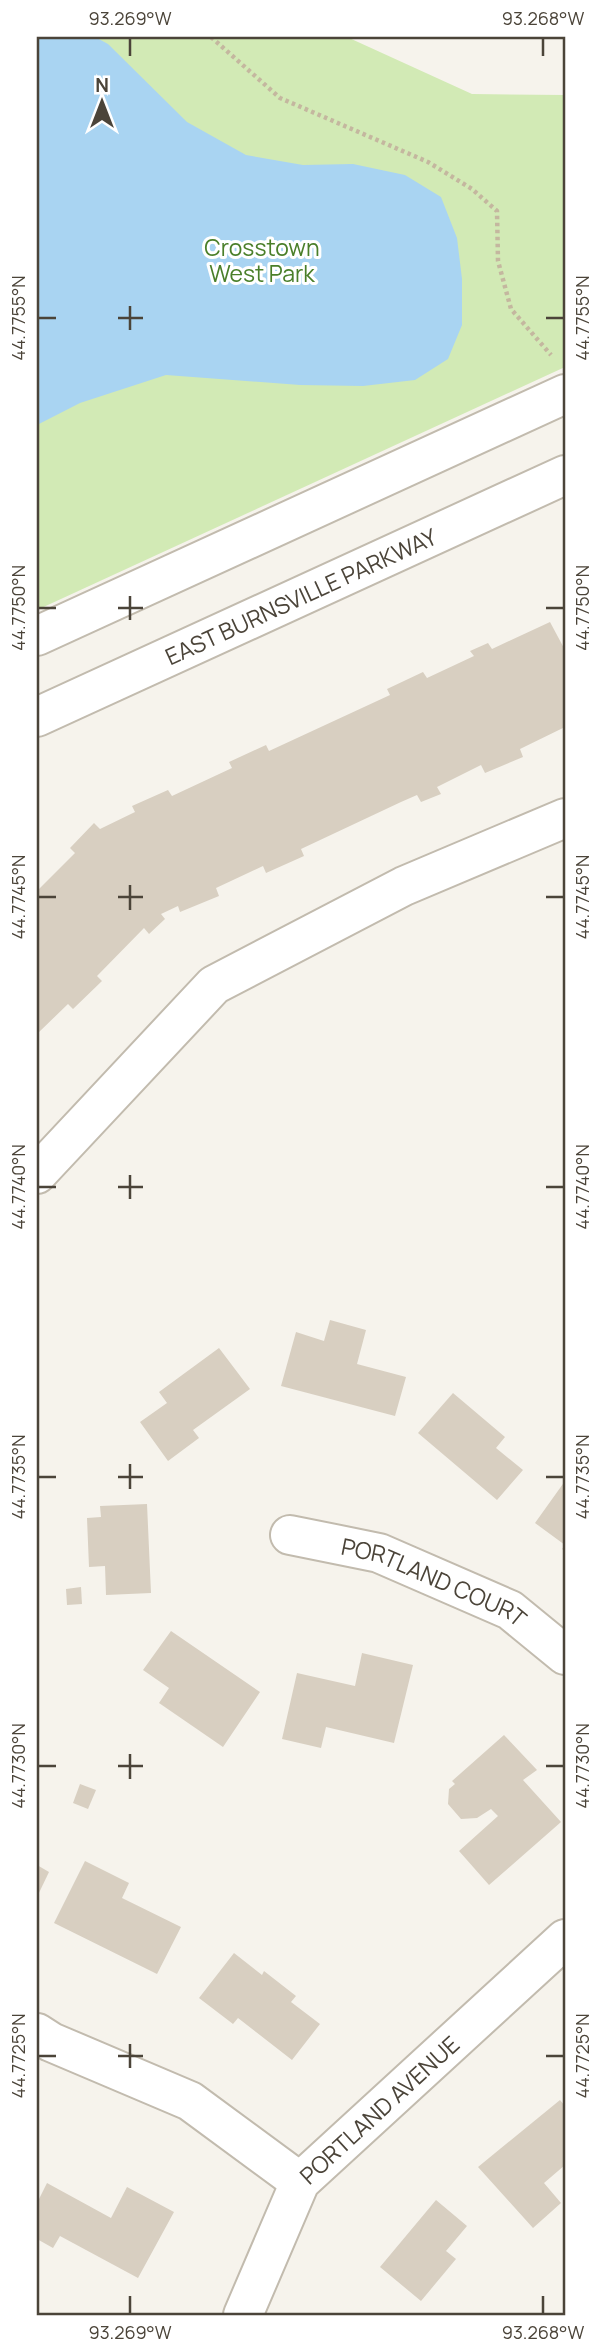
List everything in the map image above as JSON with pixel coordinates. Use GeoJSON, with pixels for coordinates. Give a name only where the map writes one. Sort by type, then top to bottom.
{"type":"FeatureCollection","features":[{"type":"Feature","properties":{"kind":"street"},"geometry":{"type":"LineString","coordinates":[[37,636],[565,394]]}},
{"type":"Feature","properties":{"kind":"street","name":"EAST BURNSVILLE PARKWAY"},"geometry":{"type":"LineString","coordinates":[[37,717],[565,475]]}},
{"type":"Feature","properties":{"kind":"street"},"geometry":{"type":"LineString","coordinates":[[37,1174],[214,985],[404,886],[565,818]]}},
{"type":"Feature","properties":{"kind":"street","name":"PORTLAND COURT"},"geometry":{"type":"LineString","coordinates":[[290,1535],[379,1553],[510,1610],[565,1655]]}},
{"type":"Feature","properties":{"kind":"street","name":"PORTLAND AVENUE"},"geometry":{"type":"LineString","coordinates":[[243,2315],[300,2182],[565,1939]]}},
{"type":"Feature","properties":{"kind":"street"},"geometry":{"type":"LineString","coordinates":[[37,2033],[51,2042],[190,2101],[300,2182]]}},
{"type":"Feature","properties":{"kind":"path"},"geometry":{"type":"LineString","coordinates":[[211,37],[280,98],[428,162],[472,189],[497,211],[498,261],[511,309],[551,355]]}},
{"type":"Feature","properties":{"kind":"green space","name":"Crosstown West Park"},"geometry":{"type":"Polygon","coordinates":[[[37,37],[347,37],[472,94],[565,95],[565,367],[37,610],[37,37]]]}},
{"type":"Feature","properties":{"kind":"water"},"geometry":{"type":"Polygon","coordinates":[[[37,37],[95,37],[108,44],[187,122],[246,155],[303,165],[353,164],[405,175],[441,197],[457,238],[462,279],[462,325],[448,359],[415,380],[363,386],[300,385],[166,375],[80,403],[37,425],[37,37]]]}},
{"type":"Feature","properties":{"kind":"building"},"geometry":{"type":"Polygon","coordinates":[[[550,622],[565,650],[565,727],[520,749],[523,757],[485,773],[481,765],[437,787],[441,794],[421,802],[417,795],[301,849],[304,856],[266,873],[263,866],[216,888],[219,896],[180,912],[178,906],[161,914],[165,919],[149,934],[144,928],[97,976],[102,981],[73,1009],[68,1004],[37,1034],[37,891],[75,853],[70,848],[94,823],[100,829],[135,812],[132,806],[168,790],[172,796],[232,768],[229,762],[266,745],[269,751],[390,695],[387,689],[423,672],[427,678],[474,656],[470,651],[488,643],[492,649],[550,622]]]}},
{"type":"Feature","properties":{"kind":"building"},"geometry":{"type":"Polygon","coordinates":[[[330,1320],[366,1330],[357,1364],[406,1377],[395,1416],[281,1386],[296,1332],[324,1341],[330,1320]]]}},
{"type":"Feature","properties":{"kind":"building"},"geometry":{"type":"Polygon","coordinates":[[[219,1348],[250,1389],[193,1430],[199,1438],[168,1461],[140,1422],[167,1403],[159,1392],[219,1348]]]}},
{"type":"Feature","properties":{"kind":"building"},"geometry":{"type":"Polygon","coordinates":[[[453,1393],[505,1437],[496,1448],[523,1470],[497,1500],[418,1433],[453,1393]]]}},
{"type":"Feature","properties":{"kind":"building"},"geometry":{"type":"Polygon","coordinates":[[[565,1481],[565,1545],[535,1523],[565,1481]]]}},
{"type":"Feature","properties":{"kind":"building"},"geometry":{"type":"Polygon","coordinates":[[[147,1504],[151,1593],[106,1595],[105,1566],[89,1567],[87,1518],[101,1517],[100,1506],[147,1504]]]}},
{"type":"Feature","properties":{"kind":"building"},"geometry":{"type":"Polygon","coordinates":[[[81,1587],[82,1604],[67,1605],[66,1589],[81,1587]]]}},
{"type":"Feature","properties":{"kind":"building"},"geometry":{"type":"Polygon","coordinates":[[[171,1631],[260,1692],[223,1747],[159,1703],[169,1688],[143,1670],[171,1631]]]}},
{"type":"Feature","properties":{"kind":"building"},"geometry":{"type":"Polygon","coordinates":[[[362,1653],[413,1665],[394,1743],[326,1727],[321,1748],[282,1739],[297,1673],[355,1686],[362,1653]]]}},
{"type":"Feature","properties":{"kind":"building"},"geometry":{"type":"Polygon","coordinates":[[[504,1735],[537,1770],[523,1780],[561,1822],[489,1885],[459,1851],[498,1816],[491,1809],[477,1818],[461,1819],[448,1804],[449,1789],[455,1784],[452,1781],[504,1735]]]}},
{"type":"Feature","properties":{"kind":"building"},"geometry":{"type":"Polygon","coordinates":[[[80,1784],[96,1790],[88,1809],[73,1803],[80,1784]]]}},
{"type":"Feature","properties":{"kind":"building"},"geometry":{"type":"Polygon","coordinates":[[[85,1861],[129,1883],[122,1898],[181,1927],[157,1974],[54,1923],[85,1861]]]}},
{"type":"Feature","properties":{"kind":"building"},"geometry":{"type":"Polygon","coordinates":[[[37,1865],[49,1872],[37,1897],[37,1865]]]}},
{"type":"Feature","properties":{"kind":"building"},"geometry":{"type":"Polygon","coordinates":[[[234,1953],[262,1975],[264,1971],[296,1996],[291,2002],[320,2024],[292,2060],[238,2018],[233,2024],[199,1998],[234,1953]]]}},
{"type":"Feature","properties":{"kind":"building"},"geometry":{"type":"Polygon","coordinates":[[[560,2100],[565,2106],[565,2165],[544,2183],[561,2203],[533,2228],[478,2167],[560,2100]]]}},
{"type":"Feature","properties":{"kind":"building"},"geometry":{"type":"Polygon","coordinates":[[[47,2183],[111,2218],[127,2187],[174,2212],[138,2278],[60,2236],[53,2248],[37,2239],[37,2203],[47,2183]]]}},
{"type":"Feature","properties":{"kind":"building"},"geometry":{"type":"Polygon","coordinates":[[[436,2200],[467,2226],[446,2251],[456,2259],[421,2301],[380,2267],[436,2200]]]}}]}
